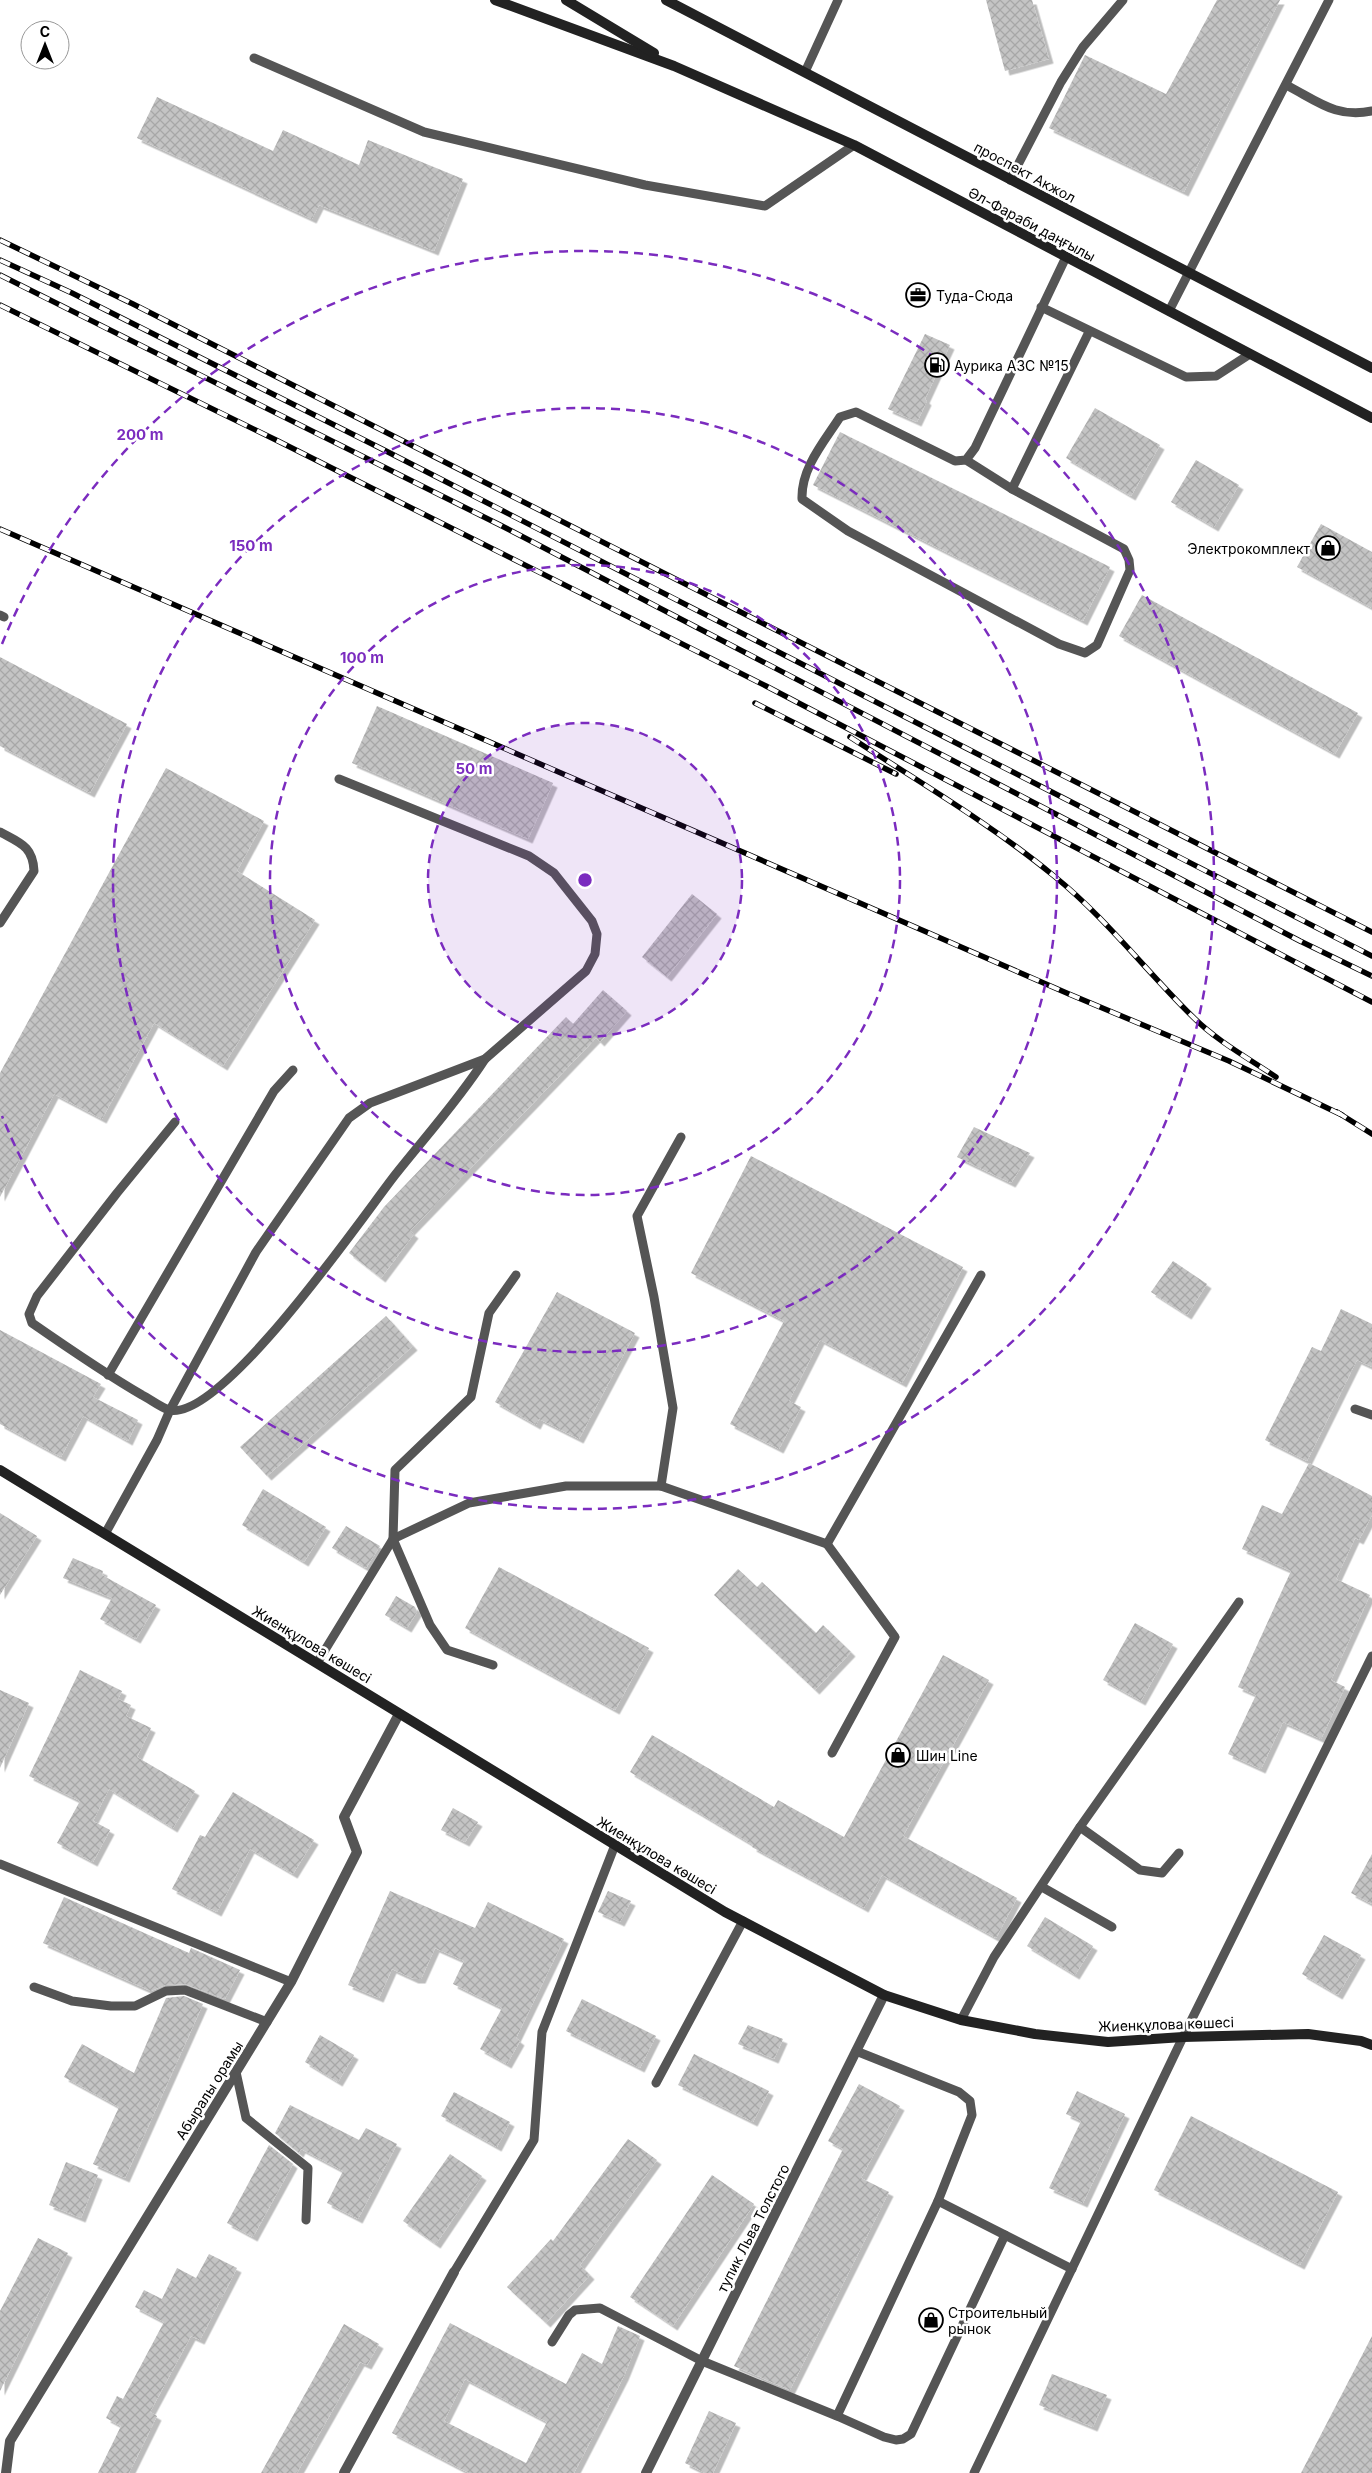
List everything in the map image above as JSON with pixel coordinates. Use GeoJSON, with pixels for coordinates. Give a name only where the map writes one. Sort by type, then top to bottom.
{"type":"FeatureCollection","features":[{"type":"Feature","properties":{"kind":"main road"},"geometry":{"type":"LineString","coordinates":[[495,0],[674,66]]}},
{"type":"Feature","properties":{"kind":"main road"},"geometry":{"type":"LineString","coordinates":[[566,0],[674,66]]}},
{"type":"Feature","properties":{"kind":"main road","name":"проспект Акжол"},"geometry":{"type":"LineString","coordinates":[[666,0],[1372,368]]}},
{"type":"Feature","properties":{"kind":"main road","name":"Әл-Фараби даңғылы"},"geometry":{"type":"LineString","coordinates":[[674,66],[854,145],[1372,418]]}},
{"type":"Feature","properties":{"kind":"main road","name":"Жиенқұлова көшесі"},"geometry":{"type":"LineString","coordinates":[[0,1470],[615,1845],[743,1921],[884,1995],[961,2020],[1035,2034],[1108,2042],[1183,2037],[1308,2034],[1361,2040],[1372,2044]]}},
{"type":"Feature","properties":{"kind":"street","name":"Абыралы орамы"},"geometry":{"type":"LineString","coordinates":[[6,2473],[10,2441],[291,1982],[356,1852],[344,1817],[399,1714]]}},
{"type":"Feature","properties":{"kind":"street","name":"тупик Льва Толстого"},"geometry":{"type":"LineString","coordinates":[[646,2473],[884,1995]]}},
{"type":"Feature","properties":{"kind":"street"},"geometry":{"type":"LineString","coordinates":[[344,2473],[454,2272]]}},
{"type":"Feature","properties":{"kind":"lane"},"geometry":{"type":"LineString","coordinates":[[805,72],[838,0]]}},
{"type":"Feature","properties":{"kind":"lane"},"geometry":{"type":"LineString","coordinates":[[1010,180],[1083,47],[1123,0]]}},
{"type":"Feature","properties":{"kind":"lane"},"geometry":{"type":"LineString","coordinates":[[1169,311],[1330,0]]}},
{"type":"Feature","properties":{"kind":"lane"},"geometry":{"type":"LineString","coordinates":[[254,58],[424,132],[645,185],[765,206],[854,145]]}},
{"type":"Feature","properties":{"kind":"lane"},"geometry":{"type":"LineString","coordinates":[[1286,84],[1341,114],[1372,112]]}},
{"type":"Feature","properties":{"kind":"lane"},"geometry":{"type":"LineString","coordinates":[[966,460],[975,448],[1066,257]]}},
{"type":"Feature","properties":{"kind":"lane"},"geometry":{"type":"LineString","coordinates":[[1041,307],[1089,332],[1186,377],[1216,376],[1250,354]]}},
{"type":"Feature","properties":{"kind":"lane"},"geometry":{"type":"LineString","coordinates":[[1012,489],[1089,332]]}},
{"type":"Feature","properties":{"kind":"lane"},"geometry":{"type":"LineString","coordinates":[[856,412],[955,461],[966,460],[1012,489],[1124,549],[1129,560],[1130,570],[1097,645],[1085,653],[1059,644],[848,531],[802,499],[802,484],[807,470],[840,417],[856,412]]}},
{"type":"Feature","properties":{"kind":"lane"},"geometry":{"type":"LineString","coordinates":[[175,1122],[116,1192],[37,1296],[29,1314],[32,1323],[108,1375],[170,1410],[187,1408],[208,1397],[228,1379],[301,1301],[395,1176],[466,1088],[485,1059],[586,971],[595,954],[596,934],[592,921],[554,873],[529,856],[339,779]]}},
{"type":"Feature","properties":{"kind":"lane"},"geometry":{"type":"LineString","coordinates":[[0,832],[27,848],[31,853],[34,871],[0,923]]}},
{"type":"Feature","properties":{"kind":"lane"},"geometry":{"type":"LineString","coordinates":[[105,1534],[256,1252],[349,1118],[370,1103],[485,1059]]}},
{"type":"Feature","properties":{"kind":"lane"},"geometry":{"type":"LineString","coordinates":[[108,1375],[274,1091],[293,1070]]}},
{"type":"Feature","properties":{"kind":"lane"},"geometry":{"type":"LineString","coordinates":[[661,1486],[673,1408],[654,1297],[636,1216],[681,1137]]}},
{"type":"Feature","properties":{"kind":"lane"},"geometry":{"type":"LineString","coordinates":[[493,1665],[446,1650],[430,1625],[393,1539],[396,1470],[471,1397],[489,1313],[516,1275]]}},
{"type":"Feature","properties":{"kind":"lane"},"geometry":{"type":"LineString","coordinates":[[827,1544],[981,1275]]}},
{"type":"Feature","properties":{"kind":"lane"},"geometry":{"type":"LineString","coordinates":[[1355,1409],[1372,1415]]}},
{"type":"Feature","properties":{"kind":"lane"},"geometry":{"type":"LineString","coordinates":[[317,1663],[393,1539],[469,1503],[566,1486],[661,1486],[827,1544],[896,1637],[832,1753]]}},
{"type":"Feature","properties":{"kind":"lane"},"geometry":{"type":"LineString","coordinates":[[961,2020],[994,1957],[1080,1827],[1239,1602]]}},
{"type":"Feature","properties":{"kind":"lane"},"geometry":{"type":"LineString","coordinates":[[974,2473],[1183,2037],[1372,1656]]}},
{"type":"Feature","properties":{"kind":"lane"},"geometry":{"type":"LineString","coordinates":[[1080,1827],[1140,1870],[1162,1873],[1179,1853]]}},
{"type":"Feature","properties":{"kind":"lane"},"geometry":{"type":"LineString","coordinates":[[454,2272],[534,2140],[542,2032],[615,1845]]}},
{"type":"Feature","properties":{"kind":"lane"},"geometry":{"type":"LineString","coordinates":[[0,1864],[291,1982]]}},
{"type":"Feature","properties":{"kind":"lane"},"geometry":{"type":"LineString","coordinates":[[1042,1887],[1112,1927]]}},
{"type":"Feature","properties":{"kind":"lane"},"geometry":{"type":"LineString","coordinates":[[656,2082],[743,1921]]}},
{"type":"Feature","properties":{"kind":"lane"},"geometry":{"type":"LineString","coordinates":[[34,1987],[72,2001],[112,2006],[135,2006],[166,1991],[184,1990],[267,2022]]}},
{"type":"Feature","properties":{"kind":"lane"},"geometry":{"type":"LineString","coordinates":[[837,2416],[938,2201],[972,2115],[970,2101],[959,2092],[856,2051]]}},
{"type":"Feature","properties":{"kind":"lane"},"geometry":{"type":"LineString","coordinates":[[236,2072],[246,2118],[308,2168],[306,2220]]}},
{"type":"Feature","properties":{"kind":"lane"},"geometry":{"type":"LineString","coordinates":[[938,2201],[1072,2269]]}},
{"type":"Feature","properties":{"kind":"lane"},"geometry":{"type":"LineString","coordinates":[[552,2342],[569,2315],[575,2310],[600,2308],[702,2361],[837,2416],[884,2438],[903,2439],[911,2434],[1005,2235]]}},
{"type":"Feature","properties":{"kind":"building"},"geometry":{"type":"Polygon","coordinates":[[[986,0],[1032,0],[1049,59],[1005,71],[986,0]]]}},
{"type":"Feature","properties":{"kind":"building"},"geometry":{"type":"Polygon","coordinates":[[[1217,0],[1280,0],[1184,192],[1049,128],[1085,55],[1166,94],[1217,0]]]}},
{"type":"Feature","properties":{"kind":"building"},"geometry":{"type":"Polygon","coordinates":[[[157,97],[273,151],[283,130],[359,165],[368,140],[463,179],[434,251],[319,205],[312,219],[137,138],[157,97]]]}},
{"type":"Feature","properties":{"kind":"building"},"geometry":{"type":"Polygon","coordinates":[[[925,334],[950,345],[925,399],[927,401],[917,422],[888,409],[925,334]]]}},
{"type":"Feature","properties":{"kind":"building"},"geometry":{"type":"Polygon","coordinates":[[[1095,408],[1160,445],[1131,496],[1066,458],[1095,408]]]}},
{"type":"Feature","properties":{"kind":"building"},"geometry":{"type":"Polygon","coordinates":[[[840,432],[1110,567],[1083,621],[813,485],[840,432]]]}},
{"type":"Feature","properties":{"kind":"building"},"geometry":{"type":"Polygon","coordinates":[[[1196,460],[1239,485],[1214,527],[1171,502],[1196,460]]]}},
{"type":"Feature","properties":{"kind":"building"},"geometry":{"type":"Polygon","coordinates":[[[1321,524],[1372,552],[1372,608],[1297,567],[1321,524]]]}},
{"type":"Feature","properties":{"kind":"building"},"geometry":{"type":"Polygon","coordinates":[[[1142,595],[1358,713],[1335,754],[1119,636],[1142,595]]]}},
{"type":"Feature","properties":{"kind":"building"},"geometry":{"type":"Polygon","coordinates":[[[0,657],[127,724],[90,793],[0,746],[0,657]]]}},
{"type":"Feature","properties":{"kind":"building"},"geometry":{"type":"Polygon","coordinates":[[[377,706],[553,783],[528,839],[352,763],[377,706]]]}},
{"type":"Feature","properties":{"kind":"building"},"geometry":{"type":"Polygon","coordinates":[[[166,768],[264,821],[237,871],[315,920],[223,1066],[154,1023],[102,1119],[54,1094],[0,1197],[0,1073],[166,768]]]}},
{"type":"Feature","properties":{"kind":"building"},"geometry":{"type":"Polygon","coordinates":[[[692,894],[717,914],[667,977],[642,957],[692,894]]]}},
{"type":"Feature","properties":{"kind":"building"},"geometry":{"type":"Polygon","coordinates":[[[603,990],[627,1011],[600,1042],[596,1038],[410,1231],[414,1234],[381,1278],[349,1253],[384,1207],[566,1017],[573,1024],[603,990]]]}},
{"type":"Feature","properties":{"kind":"building"},"geometry":{"type":"Polygon","coordinates":[[[974,1127],[1030,1153],[1011,1183],[957,1157],[974,1127]]]}},
{"type":"Feature","properties":{"kind":"building"},"geometry":{"type":"Polygon","coordinates":[[[751,1156],[963,1267],[902,1383],[820,1340],[789,1401],[801,1407],[779,1449],[730,1424],[784,1321],[691,1273],[751,1156]]]}},
{"type":"Feature","properties":{"kind":"building"},"geometry":{"type":"Polygon","coordinates":[[[1173,1261],[1207,1284],[1187,1315],[1151,1292],[1173,1261]]]}},
{"type":"Feature","properties":{"kind":"building"},"geometry":{"type":"Polygon","coordinates":[[[557,1292],[635,1333],[579,1439],[539,1419],[536,1425],[495,1402],[557,1292]]]}},
{"type":"Feature","properties":{"kind":"building"},"geometry":{"type":"Polygon","coordinates":[[[1341,1309],[1372,1324],[1372,1367],[1357,1360],[1307,1461],[1265,1440],[1312,1347],[1321,1351],[1341,1309]]]}},
{"type":"Feature","properties":{"kind":"building"},"geometry":{"type":"Polygon","coordinates":[[[386,1316],[413,1346],[267,1476],[240,1447],[386,1316]]]}},
{"type":"Feature","properties":{"kind":"building"},"geometry":{"type":"Polygon","coordinates":[[[0,1330],[101,1384],[93,1397],[138,1420],[128,1441],[83,1416],[61,1457],[0,1424],[0,1330]]]}},
{"type":"Feature","properties":{"kind":"building"},"geometry":{"type":"Polygon","coordinates":[[[1309,1463],[1372,1496],[1372,1515],[1359,1540],[1355,1538],[1336,1579],[1370,1595],[1331,1680],[1345,1687],[1321,1739],[1283,1722],[1261,1769],[1228,1754],[1256,1695],[1238,1687],[1291,1571],[1242,1549],[1262,1505],[1282,1514],[1309,1463]]]}},
{"type":"Feature","properties":{"kind":"building"},"geometry":{"type":"Polygon","coordinates":[[[263,1489],[326,1527],[304,1562],[242,1525],[263,1489]]]}},
{"type":"Feature","properties":{"kind":"building"},"geometry":{"type":"Polygon","coordinates":[[[0,1513],[37,1536],[0,1595],[0,1513]]]}},
{"type":"Feature","properties":{"kind":"building"},"geometry":{"type":"Polygon","coordinates":[[[346,1526],[380,1546],[366,1568],[332,1548],[346,1526]]]}},
{"type":"Feature","properties":{"kind":"building"},"geometry":{"type":"Polygon","coordinates":[[[73,1558],[103,1571],[102,1575],[156,1605],[136,1639],[100,1619],[112,1598],[63,1578],[73,1558]]]}},
{"type":"Feature","properties":{"kind":"building"},"geometry":{"type":"Polygon","coordinates":[[[499,1567],[649,1648],[615,1710],[465,1628],[499,1567]]]}},
{"type":"Feature","properties":{"kind":"building"},"geometry":{"type":"Polygon","coordinates":[[[738,1569],[757,1587],[762,1582],[816,1633],[823,1625],[851,1652],[815,1690],[714,1595],[738,1569]]]}},
{"type":"Feature","properties":{"kind":"building"},"geometry":{"type":"Polygon","coordinates":[[[396,1596],[415,1607],[417,1612],[407,1628],[385,1615],[396,1596]]]}},
{"type":"Feature","properties":{"kind":"building"},"geometry":{"type":"Polygon","coordinates":[[[1135,1623],[1173,1644],[1141,1701],[1103,1680],[1135,1623]]]}},
{"type":"Feature","properties":{"kind":"building"},"geometry":{"type":"Polygon","coordinates":[[[943,1655],[989,1680],[903,1836],[1017,1898],[996,1938],[882,1875],[864,1908],[752,1847],[753,1845],[630,1772],[652,1735],[774,1807],[778,1800],[844,1837],[943,1655]]]}},
{"type":"Feature","properties":{"kind":"building"},"geometry":{"type":"Polygon","coordinates":[[[80,1670],[122,1691],[118,1699],[131,1705],[126,1716],[151,1728],[137,1757],[195,1791],[173,1828],[109,1789],[93,1821],[110,1830],[93,1862],[57,1843],[80,1801],[29,1776],[80,1670]]]}},
{"type":"Feature","properties":{"kind":"building"},"geometry":{"type":"Polygon","coordinates":[[[0,1690],[29,1703],[0,1768],[0,1690]]]}},
{"type":"Feature","properties":{"kind":"building"},"geometry":{"type":"Polygon","coordinates":[[[233,1792],[314,1840],[293,1874],[250,1849],[217,1912],[172,1889],[200,1835],[205,1837],[233,1792]]]}},
{"type":"Feature","properties":{"kind":"building"},"geometry":{"type":"Polygon","coordinates":[[[453,1808],[478,1822],[465,1842],[441,1830],[453,1808]]]}},
{"type":"Feature","properties":{"kind":"building"},"geometry":{"type":"Polygon","coordinates":[[[1372,1854],[1372,1904],[1351,1893],[1372,1854]]]}},
{"type":"Feature","properties":{"kind":"building"},"geometry":{"type":"Polygon","coordinates":[[[390,1891],[475,1928],[488,1902],[564,1939],[516,2038],[520,2041],[507,2064],[480,2049],[502,2008],[453,1984],[464,1961],[435,1948],[421,1979],[414,1979],[392,1969],[379,1998],[348,1985],[390,1891]]]}},
{"type":"Feature","properties":{"kind":"building"},"geometry":{"type":"Polygon","coordinates":[[[608,1891],[631,1901],[620,1922],[598,1912],[608,1891]]]}},
{"type":"Feature","properties":{"kind":"building"},"geometry":{"type":"Polygon","coordinates":[[[64,1897],[189,1953],[191,1948],[240,1970],[225,1999],[185,1984],[165,1985],[151,1991],[43,1943],[64,1897]]]}},
{"type":"Feature","properties":{"kind":"building"},"geometry":{"type":"Polygon","coordinates":[[[1045,1917],[1093,1946],[1075,1975],[1027,1946],[1045,1917]]]}},
{"type":"Feature","properties":{"kind":"building"},"geometry":{"type":"Polygon","coordinates":[[[1324,1935],[1361,1955],[1338,1995],[1302,1974],[1324,1935]]]}},
{"type":"Feature","properties":{"kind":"building"},"geometry":{"type":"Polygon","coordinates":[[[184,1996],[203,2004],[125,2178],[93,2164],[119,2107],[64,2077],[82,2044],[134,2073],[166,1998],[184,1996]]]}},
{"type":"Feature","properties":{"kind":"building"},"geometry":{"type":"Polygon","coordinates":[[[582,1999],[656,2036],[640,2068],[566,2031],[582,1999]]]}},
{"type":"Feature","properties":{"kind":"building"},"geometry":{"type":"Polygon","coordinates":[[[748,2025],[783,2039],[774,2059],[738,2044],[748,2025]]]}},
{"type":"Feature","properties":{"kind":"building"},"geometry":{"type":"Polygon","coordinates":[[[320,2035],[354,2055],[338,2082],[305,2062],[320,2035]]]}},
{"type":"Feature","properties":{"kind":"building"},"geometry":{"type":"Polygon","coordinates":[[[694,2054],[769,2091],[753,2122],[678,2085],[694,2054]]]}},
{"type":"Feature","properties":{"kind":"building"},"geometry":{"type":"Polygon","coordinates":[[[859,2084],[900,2106],[861,2178],[889,2192],[790,2390],[734,2366],[843,2149],[828,2141],[859,2084]]]}},
{"type":"Feature","properties":{"kind":"building"},"geometry":{"type":"Polygon","coordinates":[[[1077,2091],[1125,2114],[1083,2203],[1049,2188],[1081,2121],[1066,2114],[1077,2091]]]}},
{"type":"Feature","properties":{"kind":"building"},"geometry":{"type":"Polygon","coordinates":[[[454,2092],[510,2122],[497,2147],[441,2116],[454,2092]]]}},
{"type":"Feature","properties":{"kind":"building"},"geometry":{"type":"Polygon","coordinates":[[[290,2105],[359,2140],[366,2128],[397,2144],[358,2219],[327,2203],[343,2171],[301,2149],[299,2153],[275,2133],[290,2105]]]}},
{"type":"Feature","properties":{"kind":"building"},"geometry":{"type":"Polygon","coordinates":[[[1191,2116],[1338,2192],[1300,2265],[1154,2190],[1191,2116]]]}},
{"type":"Feature","properties":{"kind":"building"},"geometry":{"type":"Polygon","coordinates":[[[628,2139],[657,2160],[580,2265],[590,2275],[546,2323],[507,2287],[551,2239],[553,2241],[628,2139]]]}},
{"type":"Feature","properties":{"kind":"building"},"geometry":{"type":"Polygon","coordinates":[[[269,2145],[293,2164],[253,2237],[227,2223],[269,2145]]]}},
{"type":"Feature","properties":{"kind":"building"},"geometry":{"type":"Polygon","coordinates":[[[450,2154],[482,2176],[436,2244],[403,2221],[450,2154]]]}},
{"type":"Feature","properties":{"kind":"building"},"geometry":{"type":"Polygon","coordinates":[[[66,2162],[98,2175],[81,2218],[49,2205],[66,2162]]]}},
{"type":"Feature","properties":{"kind":"building"},"geometry":{"type":"Polygon","coordinates":[[[712,2175],[754,2204],[673,2326],[630,2297],[712,2175]]]}},
{"type":"Feature","properties":{"kind":"building"},"geometry":{"type":"Polygon","coordinates":[[[38,2238],[68,2253],[0,2391],[0,2311],[38,2238]]]}},
{"type":"Feature","properties":{"kind":"building"},"geometry":{"type":"Polygon","coordinates":[[[209,2254],[237,2268],[200,2340],[191,2336],[150,2412],[157,2416],[129,2473],[98,2473],[121,2426],[106,2418],[117,2396],[123,2399],[164,2322],[135,2307],[144,2290],[162,2299],[177,2268],[196,2278],[209,2254]]]}},
{"type":"Feature","properties":{"kind":"building"},"geometry":{"type":"Polygon","coordinates":[[[450,2323],[566,2384],[582,2353],[602,2364],[618,2326],[640,2336],[624,2376],[574,2473],[469,2473],[392,2433],[450,2323]],[[465,2379],[444,2421],[526,2463],[547,2422],[465,2379]]]}},
{"type":"Feature","properties":{"kind":"building"},"geometry":{"type":"Polygon","coordinates":[[[344,2324],[379,2344],[367,2365],[360,2362],[297,2473],[261,2473],[344,2324]]]}},
{"type":"Feature","properties":{"kind":"building"},"geometry":{"type":"Polygon","coordinates":[[[1372,2336],[1372,2473],[1301,2473],[1372,2336]]]}},
{"type":"Feature","properties":{"kind":"building"},"geometry":{"type":"Polygon","coordinates":[[[1052,2374],[1107,2395],[1093,2427],[1039,2405],[1052,2374]]]}},
{"type":"Feature","properties":{"kind":"building"},"geometry":{"type":"Polygon","coordinates":[[[709,2411],[736,2423],[713,2473],[705,2473],[685,2463],[709,2411]]]}},
{"type":"Feature","properties":{"kind":"railway"},"geometry":{"type":"LineString","coordinates":[[0,240],[133,304],[1372,932]]}},
{"type":"Feature","properties":{"kind":"railway"},"geometry":{"type":"LineString","coordinates":[[0,260],[72,293],[386,451],[1372,956]]}},
{"type":"Feature","properties":{"kind":"railway"},"geometry":{"type":"LineString","coordinates":[[0,275],[500,525],[1300,941],[1372,976]]}},
{"type":"Feature","properties":{"kind":"railway"},"geometry":{"type":"LineString","coordinates":[[0,305],[276,440],[766,686],[1372,1002]]}},
{"type":"Feature","properties":{"kind":"railway"},"geometry":{"type":"LineString","coordinates":[[0,529],[1069,994],[1229,1061],[1342,1115]]}},
{"type":"Feature","properties":{"kind":"railway"},"geometry":{"type":"LineString","coordinates":[[755,703],[896,774]]}},
{"type":"Feature","properties":{"kind":"railway"},"geometry":{"type":"LineString","coordinates":[[850,737],[980,821],[1054,876],[1091,909],[1202,1026],[1222,1042],[1276,1077]]}},
{"type":"Feature","properties":{"kind":"railway"},"geometry":{"type":"LineString","coordinates":[[1337,1112],[1372,1134]]}},
{"type":"Feature","properties":{"kind":"place","name":"Туда-Сюда"},"geometry":{"type":"Point","coordinates":[918,295]}},
{"type":"Feature","properties":{"kind":"place","name":"Аурика АЗС №15"},"geometry":{"type":"Point","coordinates":[937,365]}},
{"type":"Feature","properties":{"kind":"place","name":"Электрокомплект"},"geometry":{"type":"Point","coordinates":[1328,548]}},
{"type":"Feature","properties":{"kind":"place","name":"Шин Line"},"geometry":{"type":"Point","coordinates":[898,1755]}},
{"type":"Feature","properties":{"kind":"place","name":"Строительный рынок"},"geometry":{"type":"Point","coordinates":[931,2320]}}]}
